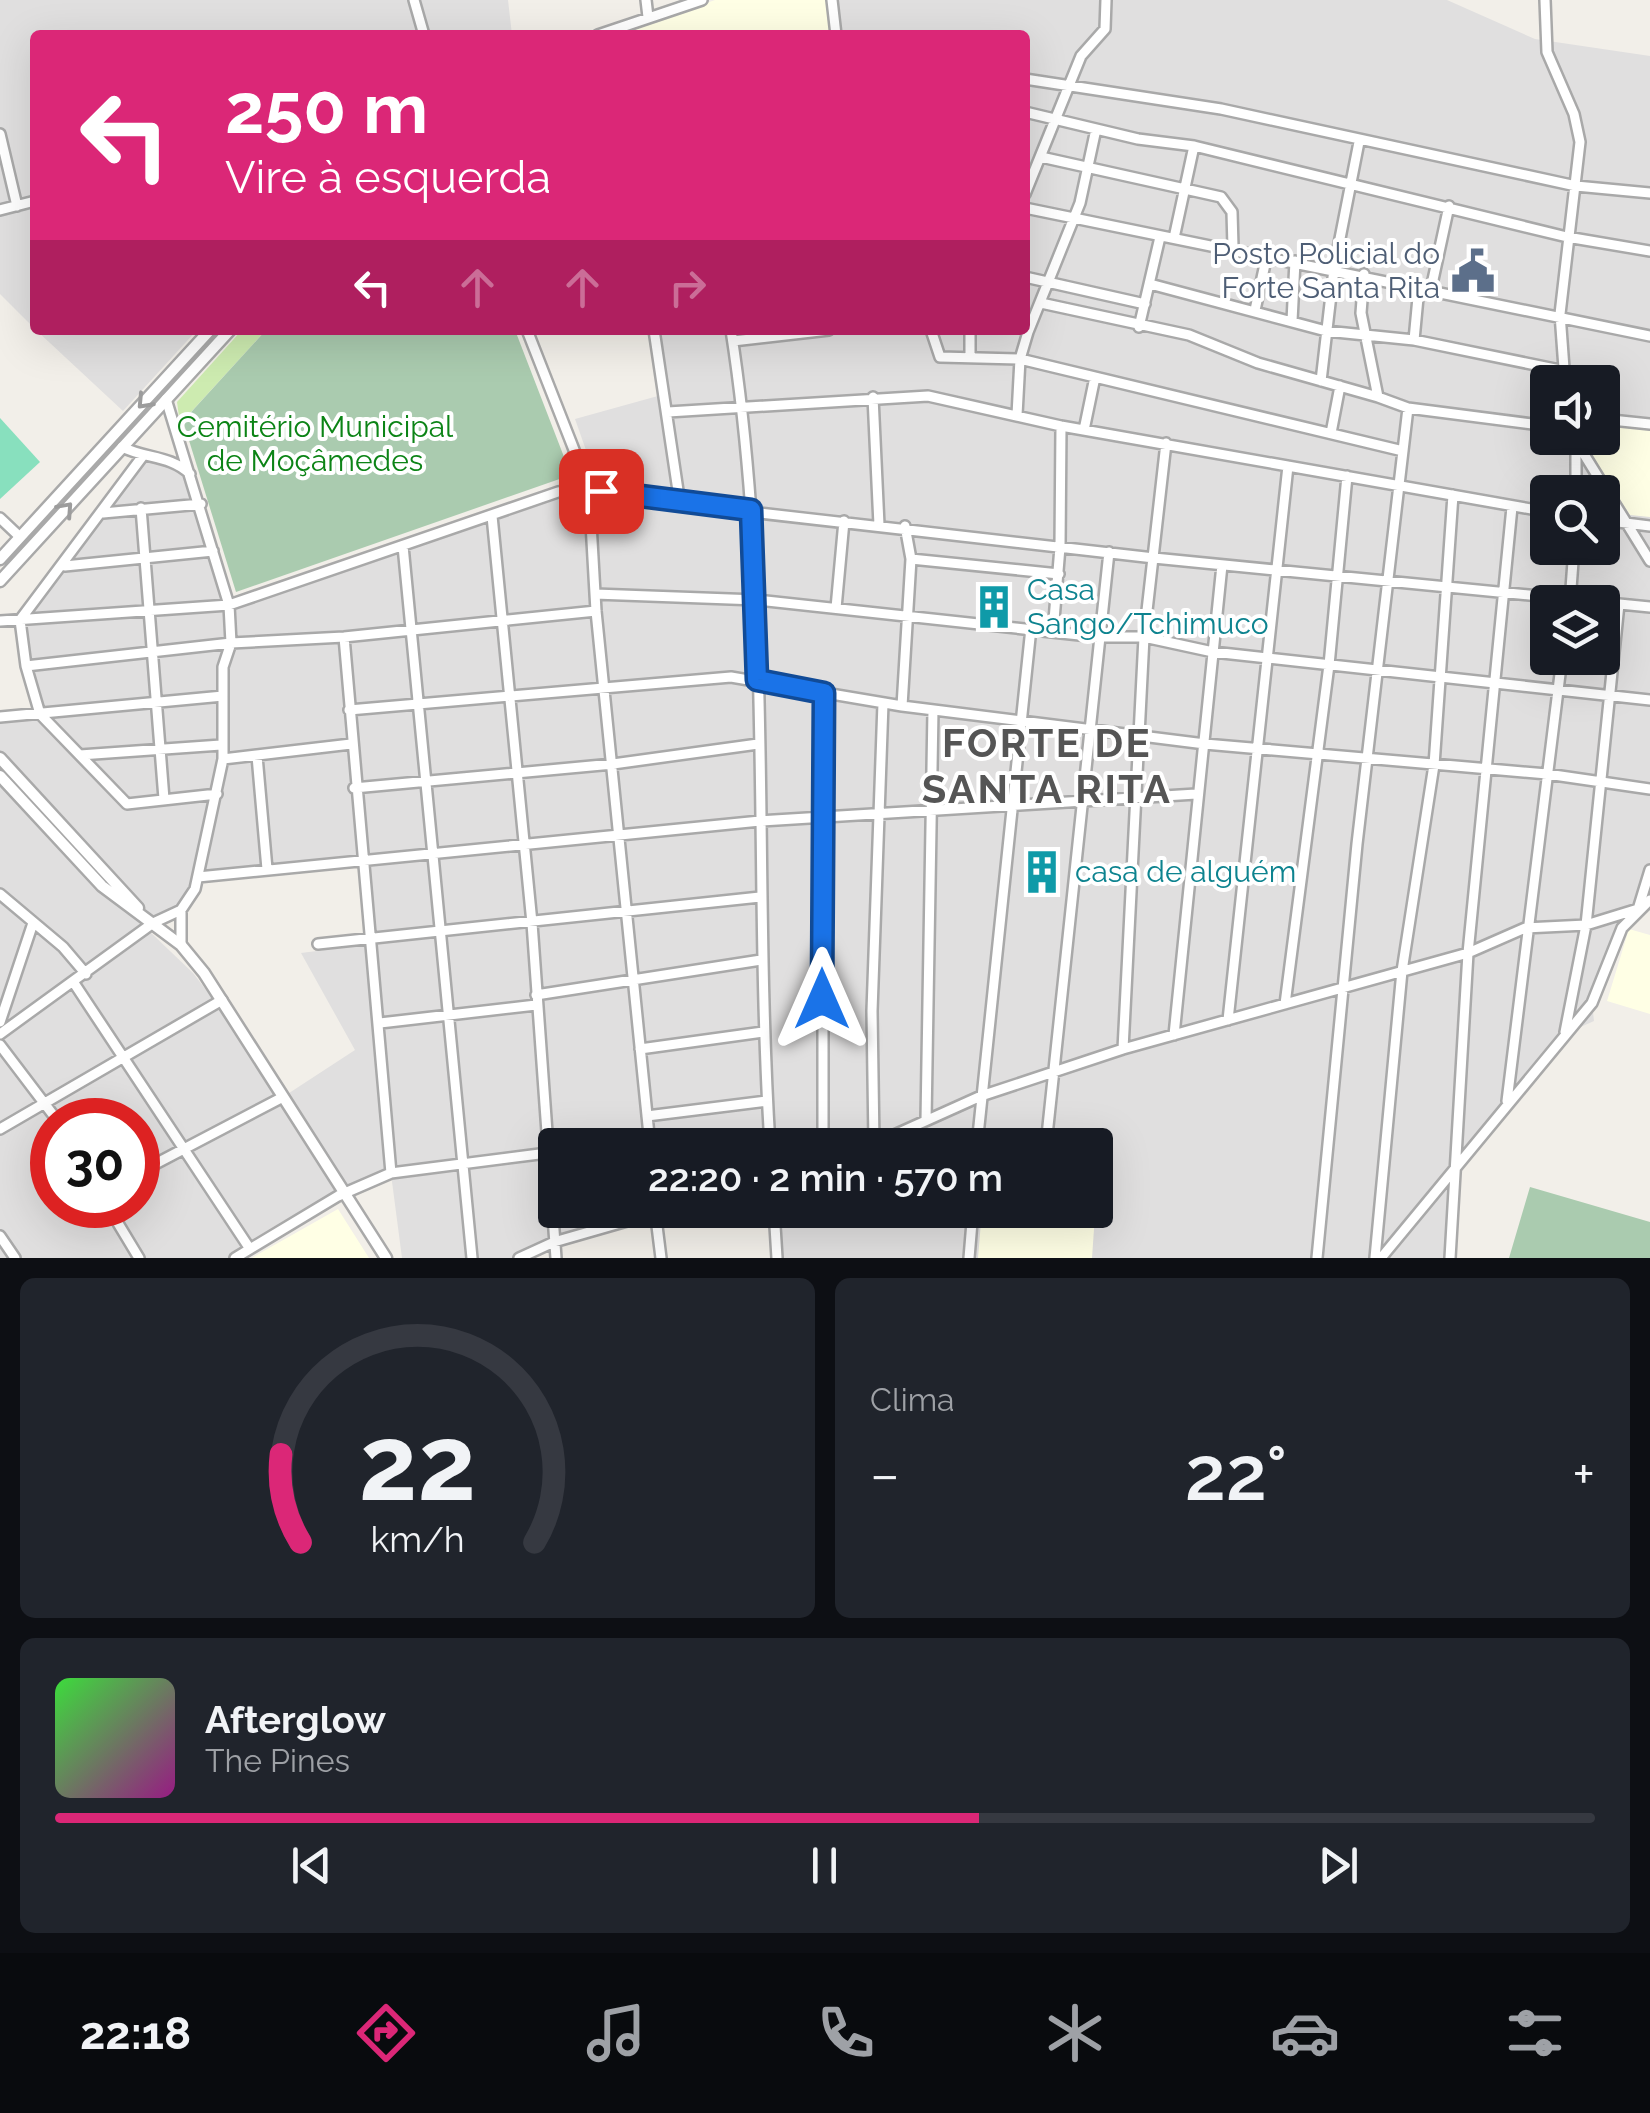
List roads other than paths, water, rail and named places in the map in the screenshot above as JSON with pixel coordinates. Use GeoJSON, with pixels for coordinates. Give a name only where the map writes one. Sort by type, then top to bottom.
{"type":"FeatureCollection","features":[{"type":"Feature","properties":{"kind":"street"},"geometry":{"type":"LineString","coordinates":[[414,0],[423,30]]}},
{"type":"Feature","properties":{"kind":"street"},"geometry":{"type":"LineString","coordinates":[[646,0],[648,17]]}},
{"type":"Feature","properties":{"kind":"street"},"geometry":{"type":"LineString","coordinates":[[612,30],[702,0]]}},
{"type":"Feature","properties":{"kind":"street"},"geometry":{"type":"LineString","coordinates":[[832,0],[835,30]]}},
{"type":"Feature","properties":{"kind":"street"},"geometry":{"type":"LineString","coordinates":[[1030,182],[1081,56],[1105,29],[1106,0]]}},
{"type":"Feature","properties":{"kind":"street"},"geometry":{"type":"LineString","coordinates":[[1545,0],[1547,52],[1579,128],[1560,314],[1564,365]]}},
{"type":"Feature","properties":{"kind":"street"},"geometry":{"type":"LineString","coordinates":[[1030,80],[1221,109],[1576,186],[1650,193]]}},
{"type":"Feature","properties":{"kind":"street"},"geometry":{"type":"LineString","coordinates":[[1030,113],[1194,146],[1568,237],[1650,251]]}},
{"type":"Feature","properties":{"kind":"street"},"geometry":{"type":"LineString","coordinates":[[1030,328],[1074,217],[1096,129]]}},
{"type":"Feature","properties":{"kind":"street"},"geometry":{"type":"LineString","coordinates":[[0,134],[17,206]]}},
{"type":"Feature","properties":{"kind":"street"},"geometry":{"type":"LineString","coordinates":[[1321,382],[1334,269],[1359,142]]}},
{"type":"Feature","properties":{"kind":"street"},"geometry":{"type":"LineString","coordinates":[[1174,238],[1194,146]]}},
{"type":"Feature","properties":{"kind":"street"},"geometry":{"type":"LineString","coordinates":[[1030,162],[1086,165],[1211,192],[1227,202],[1232,212],[1234,247]]}},
{"type":"Feature","properties":{"kind":"street"},"geometry":{"type":"LineString","coordinates":[[0,210],[30,202]]}},
{"type":"Feature","properties":{"kind":"street"},"geometry":{"type":"LineString","coordinates":[[1414,340],[1449,206]]}},
{"type":"Feature","properties":{"kind":"street"},"geometry":{"type":"LineString","coordinates":[[1030,209],[1160,237],[1234,247],[1650,336]]}},
{"type":"Feature","properties":{"kind":"street"},"geometry":{"type":"LineString","coordinates":[[1140,327],[1160,237]]}},
{"type":"Feature","properties":{"kind":"street"},"geometry":{"type":"LineString","coordinates":[[1255,310],[1267,255]]}},
{"type":"Feature","properties":{"kind":"street"},"geometry":{"type":"LineString","coordinates":[[1292,321],[1296,261]]}},
{"type":"Feature","properties":{"kind":"street"},"geometry":{"type":"LineString","coordinates":[[1364,274],[1361,313],[1378,397]]}},
{"type":"Feature","properties":{"kind":"street"},"geometry":{"type":"LineString","coordinates":[[1030,278],[1145,304]]}},
{"type":"Feature","properties":{"kind":"street"},"geometry":{"type":"LineString","coordinates":[[1150,284],[1326,331],[1414,340],[1530,368]]}},
{"type":"Feature","properties":{"kind":"street"},"geometry":{"type":"LineString","coordinates":[[1041,303],[1208,340],[1258,363],[1408,408],[1530,424]]}},
{"type":"Feature","properties":{"kind":"street"},"geometry":{"type":"LineString","coordinates":[[0,559],[205,335]]}},
{"type":"Feature","properties":{"kind":"street"},"geometry":{"type":"LineString","coordinates":[[0,581],[225,335]]}},
{"type":"Feature","properties":{"kind":"street"},"geometry":{"type":"LineString","coordinates":[[530,335],[590,488],[596,611],[648,1128]]}},
{"type":"Feature","properties":{"kind":"street"},"geometry":{"type":"LineString","coordinates":[[655,335],[680,504]]}},
{"type":"Feature","properties":{"kind":"street"},"geometry":{"type":"LineString","coordinates":[[932,335],[938,356],[1020,359],[1403,451]]}},
{"type":"Feature","properties":{"kind":"street"},"geometry":{"type":"LineString","coordinates":[[970,335],[970,357]]}},
{"type":"Feature","properties":{"kind":"street"},"geometry":{"type":"LineString","coordinates":[[1017,416],[1020,359],[1027,335]]}},
{"type":"Feature","properties":{"kind":"street"},"geometry":{"type":"LineString","coordinates":[[732,336],[757,600],[761,960],[769,1128]]}},
{"type":"Feature","properties":{"kind":"street"},"geometry":{"type":"LineString","coordinates":[[1084,430],[1096,378]]}},
{"type":"Feature","properties":{"kind":"street"},"geometry":{"type":"LineString","coordinates":[[1331,433],[1340,386]]}},
{"type":"Feature","properties":{"kind":"street"},"geometry":{"type":"LineString","coordinates":[[668,412],[928,396],[1061,426],[1530,510]]}},
{"type":"Feature","properties":{"kind":"street"},"geometry":{"type":"LineString","coordinates":[[874,398],[879,525]]}},
{"type":"Feature","properties":{"kind":"street"},"geometry":{"type":"LineString","coordinates":[[166,399],[229,606],[231,642],[224,667],[223,758],[198,877],[181,910],[181,945]]}},
{"type":"Feature","properties":{"kind":"street"},"geometry":{"type":"LineString","coordinates":[[1317,1258],[1408,408]]}},
{"type":"Feature","properties":{"kind":"street"},"geometry":{"type":"LineString","coordinates":[[1620,421],[1650,424]]}},
{"type":"Feature","properties":{"kind":"street"},"geometry":{"type":"LineString","coordinates":[[1053,632],[1059,574],[1061,426]]}},
{"type":"Feature","properties":{"kind":"street"},"geometry":{"type":"LineString","coordinates":[[1123,1049],[1144,637],[1166,443]]}},
{"type":"Feature","properties":{"kind":"street"},"geometry":{"type":"LineString","coordinates":[[122,447],[142,457],[170,460],[192,476]]}},
{"type":"Feature","properties":{"kind":"street"},"geometry":{"type":"LineString","coordinates":[[1584,455],[1650,561]]}},
{"type":"Feature","properties":{"kind":"street"},"geometry":{"type":"LineString","coordinates":[[142,457],[65,566],[20,620],[26,666],[40,714],[127,804],[217,794]]}},
{"type":"Feature","properties":{"kind":"street"},"geometry":{"type":"LineString","coordinates":[[1228,1020],[1288,466]]}},
{"type":"Feature","properties":{"kind":"street"},"geometry":{"type":"LineString","coordinates":[[1286,1004],[1329,665],[1347,476]]}},
{"type":"Feature","properties":{"kind":"street"},"geometry":{"type":"LineString","coordinates":[[0,622],[229,606],[558,492],[590,488],[680,504],[1530,596]]}},
{"type":"Feature","properties":{"kind":"street"},"geometry":{"type":"LineString","coordinates":[[1378,1258],[1402,971],[1434,764],[1448,587],[1447,536],[1453,495]]}},
{"type":"Feature","properties":{"kind":"street"},"geometry":{"type":"LineString","coordinates":[[103,513],[201,504]]}},
{"type":"Feature","properties":{"kind":"street"},"geometry":{"type":"LineString","coordinates":[[1450,1258],[1468,953],[1512,507]]}},
{"type":"Feature","properties":{"kind":"street"},"geometry":{"type":"LineString","coordinates":[[141,508],[164,798]]}},
{"type":"Feature","properties":{"kind":"street"},"geometry":{"type":"LineString","coordinates":[[492,516],[550,1128]]}},
{"type":"Feature","properties":{"kind":"street"},"geometry":{"type":"LineString","coordinates":[[0,518],[20,537]]}},
{"type":"Feature","properties":{"kind":"street"},"geometry":{"type":"LineString","coordinates":[[836,608],[844,521]]}},
{"type":"Feature","properties":{"kind":"street"},"geometry":{"type":"LineString","coordinates":[[1620,523],[1650,526]]}},
{"type":"Feature","properties":{"kind":"street"},"geometry":{"type":"LineString","coordinates":[[902,706],[911,559],[905,526]]}},
{"type":"Feature","properties":{"kind":"street"},"geometry":{"type":"LineString","coordinates":[[403,546],[472,1258]]}},
{"type":"Feature","properties":{"kind":"street"},"geometry":{"type":"LineString","coordinates":[[65,566],[213,551]]}},
{"type":"Feature","properties":{"kind":"street"},"geometry":{"type":"LineString","coordinates":[[1048,1128],[1109,552]]}},
{"type":"Feature","properties":{"kind":"street"},"geometry":{"type":"LineString","coordinates":[[911,559],[1059,574]]}},
{"type":"Feature","properties":{"kind":"street"},"geometry":{"type":"LineString","coordinates":[[1174,1035],[1222,565]]}},
{"type":"Feature","properties":{"kind":"street"},"geometry":{"type":"LineString","coordinates":[[595,594],[757,600],[1098,637],[1144,637],[1213,652],[1650,700]]}},
{"type":"Feature","properties":{"kind":"street"},"geometry":{"type":"LineString","coordinates":[[1620,604],[1650,607]]}},
{"type":"Feature","properties":{"kind":"street"},"geometry":{"type":"LineString","coordinates":[[26,666],[231,642],[344,636],[596,611]]}},
{"type":"Feature","properties":{"kind":"street"},"geometry":{"type":"LineString","coordinates":[[979,1128],[1031,628]]}},
{"type":"Feature","properties":{"kind":"street"},"geometry":{"type":"LineString","coordinates":[[344,636],[354,788],[380,1023],[390,1173]]}},
{"type":"Feature","properties":{"kind":"street"},"geometry":{"type":"LineString","coordinates":[[1506,1104],[1525,928],[1560,675]]}},
{"type":"Feature","properties":{"kind":"street"},"geometry":{"type":"LineString","coordinates":[[1565,1034],[1586,924],[1611,675]]}},
{"type":"Feature","properties":{"kind":"street"},"geometry":{"type":"LineString","coordinates":[[349,710],[704,678],[757,680],[902,706],[1142,733],[1204,744],[1256,745],[1546,774],[1650,789]]}},
{"type":"Feature","properties":{"kind":"street"},"geometry":{"type":"LineString","coordinates":[[823,1128],[824,693]]}},
{"type":"Feature","properties":{"kind":"street"},"geometry":{"type":"LineString","coordinates":[[0,718],[222,696]]}},
{"type":"Feature","properties":{"kind":"street"},"geometry":{"type":"LineString","coordinates":[[873,1128],[872,1010],[883,703]]}},
{"type":"Feature","properties":{"kind":"street"},"geometry":{"type":"LineString","coordinates":[[926,1120],[933,710]]}},
{"type":"Feature","properties":{"kind":"street"},"geometry":{"type":"LineString","coordinates":[[80,755],[221,744]]}},
{"type":"Feature","properties":{"kind":"street"},"geometry":{"type":"LineString","coordinates":[[223,758],[351,744]]}},
{"type":"Feature","properties":{"kind":"street"},"geometry":{"type":"LineString","coordinates":[[354,788],[426,778],[613,764],[758,744]]}},
{"type":"Feature","properties":{"kind":"street"},"geometry":{"type":"LineString","coordinates":[[257,756],[268,869]]}},
{"type":"Feature","properties":{"kind":"street"},"geometry":{"type":"LineString","coordinates":[[0,758],[142,914]]}},
{"type":"Feature","properties":{"kind":"street"},"geometry":{"type":"LineString","coordinates":[[0,776],[102,886],[181,945],[222,1000],[386,1258]]}},
{"type":"Feature","properties":{"kind":"street"},"geometry":{"type":"LineString","coordinates":[[198,877],[760,821],[1196,794]]}},
{"type":"Feature","properties":{"kind":"street"},"geometry":{"type":"LineString","coordinates":[[1638,909],[1650,870]]}},
{"type":"Feature","properties":{"kind":"street"},"geometry":{"type":"LineString","coordinates":[[0,894],[86,974]]}},
{"type":"Feature","properties":{"kind":"street"},"geometry":{"type":"LineString","coordinates":[[318,944],[760,897]]}},
{"type":"Feature","properties":{"kind":"street"},"geometry":{"type":"LineString","coordinates":[[1378,1258],[1592,1003],[1622,928],[1650,900]]}},
{"type":"Feature","properties":{"kind":"street"},"geometry":{"type":"LineString","coordinates":[[909,1128],[981,1096],[1123,1049],[1468,953],[1525,928],[1586,924],[1638,909]]}},
{"type":"Feature","properties":{"kind":"street"},"geometry":{"type":"LineString","coordinates":[[0,1034],[153,922],[181,910]]}},
{"type":"Feature","properties":{"kind":"street"},"geometry":{"type":"LineString","coordinates":[[0,1022],[33,924]]}},
{"type":"Feature","properties":{"kind":"street"},"geometry":{"type":"LineString","coordinates":[[380,1023],[449,1016],[633,979],[761,960]]}},
{"type":"Feature","properties":{"kind":"street"},"geometry":{"type":"LineString","coordinates":[[74,983],[250,1249]]}},
{"type":"Feature","properties":{"kind":"street"},"geometry":{"type":"LineString","coordinates":[[49,1098],[222,1000]]}},
{"type":"Feature","properties":{"kind":"street"},"geometry":{"type":"LineString","coordinates":[[640,1049],[764,1032]]}},
{"type":"Feature","properties":{"kind":"street"},"geometry":{"type":"LineString","coordinates":[[0,1045],[42,1098]]}},
{"type":"Feature","properties":{"kind":"street"},"geometry":{"type":"LineString","coordinates":[[160,1162],[283,1098]]}},
{"type":"Feature","properties":{"kind":"street"},"geometry":{"type":"LineString","coordinates":[[647,1116],[768,1101]]}},
{"type":"Feature","properties":{"kind":"street"},"geometry":{"type":"LineString","coordinates":[[0,1129],[30,1110]]}},
{"type":"Feature","properties":{"kind":"street"},"geometry":{"type":"LineString","coordinates":[[234,1258],[344,1194],[390,1173],[538,1154]]}},
{"type":"Feature","properties":{"kind":"street"},"geometry":{"type":"LineString","coordinates":[[121,1228],[140,1258]]}},
{"type":"Feature","properties":{"kind":"street"},"geometry":{"type":"LineString","coordinates":[[554,1228],[556,1258]]}},
{"type":"Feature","properties":{"kind":"street"},"geometry":{"type":"LineString","coordinates":[[519,1258],[554,1242],[601,1228]]}},
{"type":"Feature","properties":{"kind":"street"},"geometry":{"type":"LineString","coordinates":[[657,1228],[660,1258]]}},
{"type":"Feature","properties":{"kind":"street"},"geometry":{"type":"LineString","coordinates":[[775,1228],[777,1258]]}},
{"type":"Feature","properties":{"kind":"street"},"geometry":{"type":"LineString","coordinates":[[970,1258],[972,1228]]}},
{"type":"Feature","properties":{"kind":"street"},"geometry":{"type":"LineString","coordinates":[[0,1236],[15,1258]]}},
{"type":"Feature","properties":{"kind":"place","name":"Posto Policial do Forte Santa Rita"},"geometry":{"type":"Point","coordinates":[1473,271]}},
{"type":"Feature","properties":{"kind":"place","name":"Casa Sango/Tchimuco"},"geometry":{"type":"Point","coordinates":[994,607]}},
{"type":"Feature","properties":{"kind":"place","name":"casa de alguém"},"geometry":{"type":"Point","coordinates":[1042,872]}},
{"type":"Feature","properties":{"kind":"district","name":"FORTE DE SANTA RITA"},"geometry":{"type":"Point","coordinates":[1047,766]}},
{"type":"Feature","properties":{"kind":"park label","name":"Cemitério Municipal de Moçâmedes"},"geometry":{"type":"Point","coordinates":[315,444]}}]}
